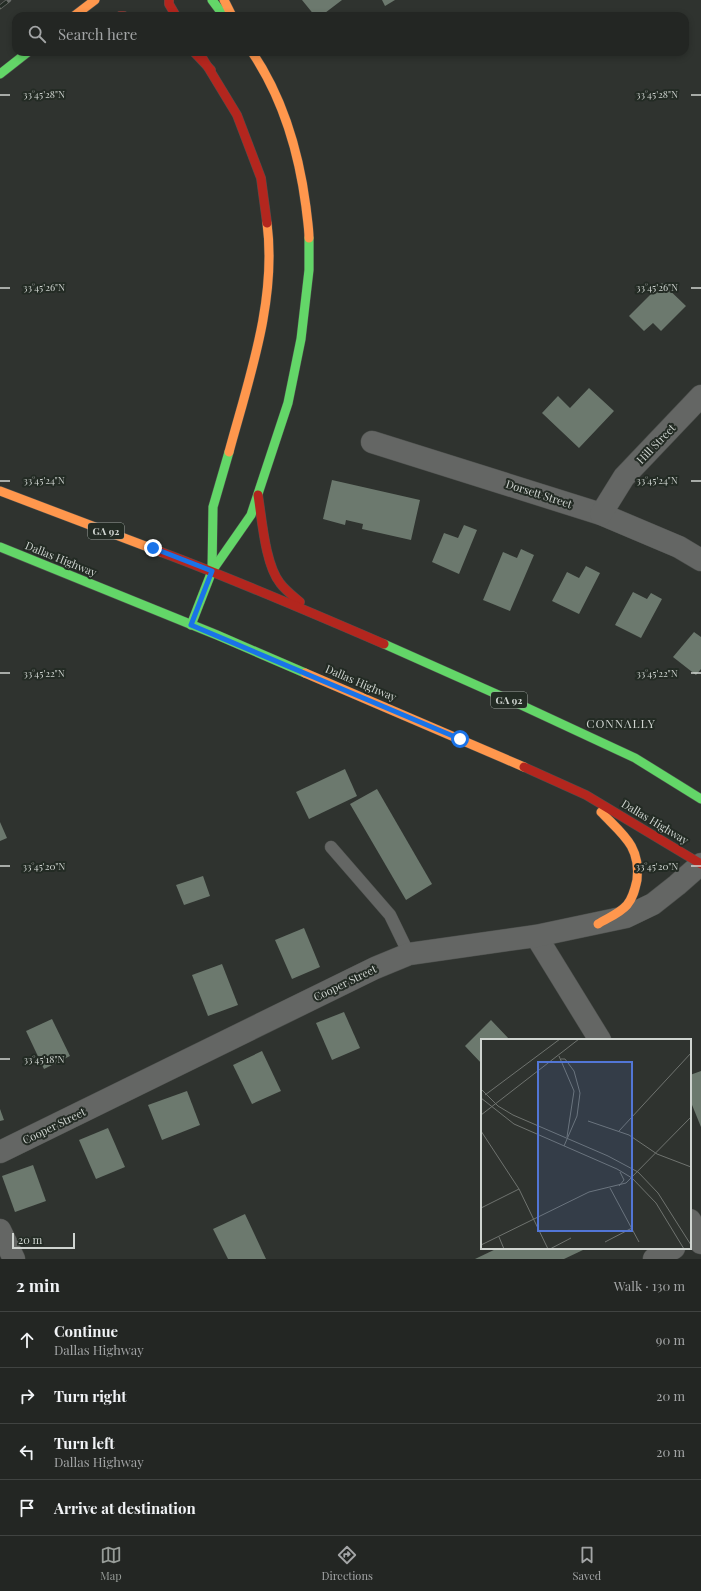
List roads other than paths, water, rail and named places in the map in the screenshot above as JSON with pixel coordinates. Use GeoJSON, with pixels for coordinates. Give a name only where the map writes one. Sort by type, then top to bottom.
{"type":"FeatureCollection","features":[{"type":"Feature","properties":{"kind":"main road"},"geometry":{"type":"LineString","coordinates":[[79,12],[95,0]]}},
{"type":"Feature","properties":{"kind":"main road"},"geometry":{"type":"LineString","coordinates":[[169,0],[169,4],[174,12]]}},
{"type":"Feature","properties":{"kind":"main road"},"geometry":{"type":"LineString","coordinates":[[212,0],[221,12]]}},
{"type":"Feature","properties":{"kind":"main road"},"geometry":{"type":"LineString","coordinates":[[224,0],[230,12]]}},
{"type":"Feature","properties":{"kind":"main road"},"geometry":{"type":"LineString","coordinates":[[0,74],[23,56]]}},
{"type":"Feature","properties":{"kind":"main road"},"geometry":{"type":"LineString","coordinates":[[198,56],[211,70]]}},
{"type":"Feature","properties":{"kind":"main road"},"geometry":{"type":"LineString","coordinates":[[202,56],[237,115],[261,178],[269,239],[267,297],[258,342],[222,480],[213,507],[212,571]]}},
{"type":"Feature","properties":{"kind":"main road"},"geometry":{"type":"LineString","coordinates":[[191,625],[212,571],[252,515],[288,403],[301,339],[309,263],[309,235],[304,193],[294,146],[276,94],[264,70],[255,56]]}},
{"type":"Feature","properties":{"kind":"main road","name":"GA 92"},"geometry":{"type":"LineString","coordinates":[[0,491],[212,571],[311,612],[521,705],[635,758],[701,799]]}},
{"type":"Feature","properties":{"kind":"main road"},"geometry":{"type":"LineString","coordinates":[[258,495],[266,548],[279,582],[311,612]]}},
{"type":"Feature","properties":{"kind":"main road","name":"Dallas Highway"},"geometry":{"type":"LineString","coordinates":[[0,547],[191,625],[445,732],[586,795],[701,864]]}},
{"type":"Feature","properties":{"kind":"main road"},"geometry":{"type":"LineString","coordinates":[[586,795],[632,846],[637,864],[637,881],[628,905],[598,924]]}},
{"type":"Feature","properties":{"kind":"street","name":"Hill Street"},"geometry":{"type":"LineString","coordinates":[[601,514],[624,477],[701,396]]}},
{"type":"Feature","properties":{"kind":"street","name":"Dorsett Street"},"geometry":{"type":"LineString","coordinates":[[372,442],[601,514],[679,547],[701,560]]}},
{"type":"Feature","properties":{"kind":"street","name":"Cooper Street"},"geometry":{"type":"LineString","coordinates":[[0,1152],[375,968],[409,954],[536,936],[626,917],[652,904],[701,864]]}},
{"type":"Feature","properties":{"kind":"street"},"geometry":{"type":"LineString","coordinates":[[536,936],[599,1039]]}},
{"type":"Feature","properties":{"kind":"street"},"geometry":{"type":"LineString","coordinates":[[0,1230],[14,1259]]}},
{"type":"Feature","properties":{"kind":"street"},"geometry":{"type":"LineString","coordinates":[[654,1259],[672,1249]]}},
{"type":"Feature","properties":{"kind":"lane"},"geometry":{"type":"LineString","coordinates":[[331,847],[390,915],[409,954]]}},
{"type":"Feature","properties":{"kind":"railway"},"geometry":{"type":"LineString","coordinates":[[0,7],[9,0]]}},
{"type":"Feature","properties":{"kind":"district","name":"CONNALLY"},"geometry":{"type":"Point","coordinates":[621,724]}}]}
